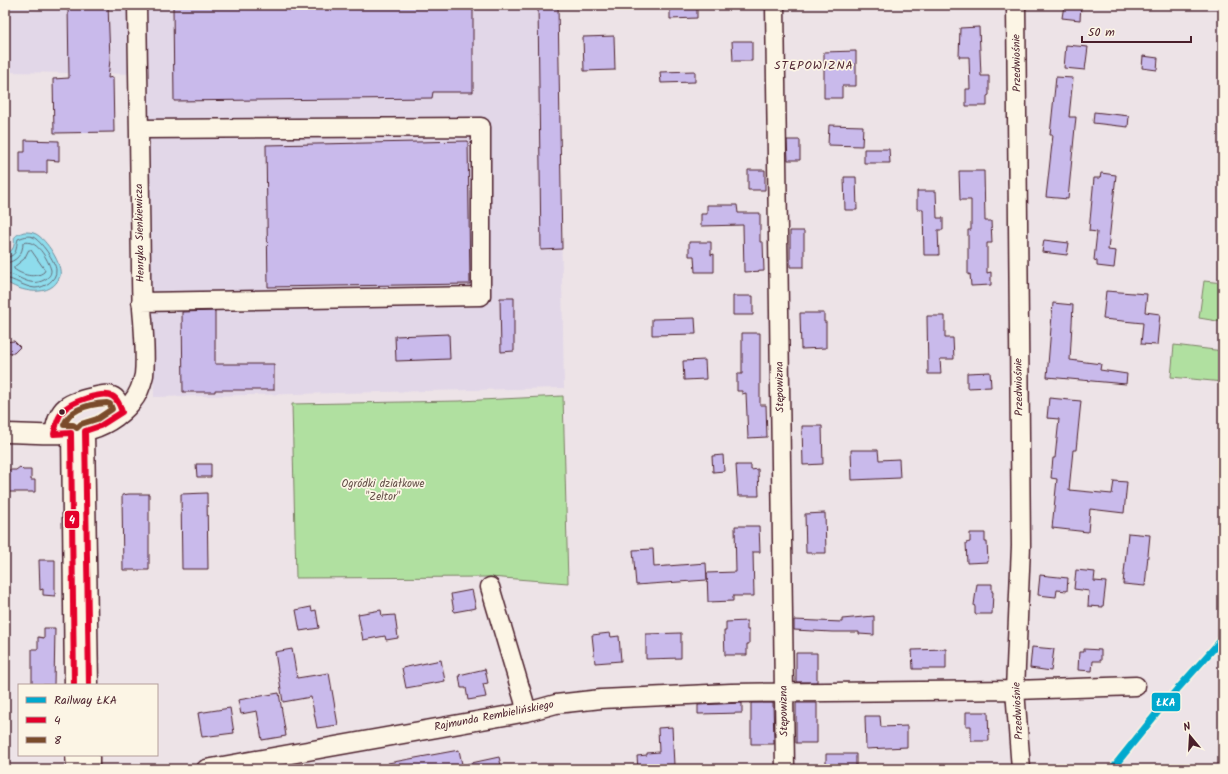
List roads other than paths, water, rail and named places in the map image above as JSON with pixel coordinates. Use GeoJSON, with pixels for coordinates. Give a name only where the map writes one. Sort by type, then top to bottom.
{"type":"FeatureCollection","features":[{"type":"Feature","properties":{"kind":"street","name":"Henryka Sienkiewicza"},"geometry":{"type":"LineString","coordinates":[[5,433],[70,433],[94,430],[122,412],[132,402],[139,391],[144,375],[145,353],[141,302],[137,5]]}},
{"type":"Feature","properties":{"kind":"street","name":"Stępowizna"},"geometry":{"type":"LineString","coordinates":[[776,5],[785,769]]}},
{"type":"Feature","properties":{"kind":"street","name":"Przedwiośnie"},"geometry":{"type":"LineString","coordinates":[[1016,5],[1021,546],[1015,690],[1022,769]]}},
{"type":"Feature","properties":{"kind":"street"},"geometry":{"type":"LineString","coordinates":[[139,129],[481,127],[481,296],[141,302]]}},
{"type":"Feature","properties":{"kind":"street"},"geometry":{"type":"LineString","coordinates":[[89,684],[70,433],[56,420],[61,411],[76,401],[104,395],[112,396],[118,401],[122,412]]}},
{"type":"Feature","properties":{"kind":"street"},"geometry":{"type":"LineString","coordinates":[[70,433],[74,684]]}},
{"type":"Feature","properties":{"kind":"street"},"geometry":{"type":"LineString","coordinates":[[490,586],[524,701],[525,711]]}},
{"type":"Feature","properties":{"kind":"street","name":"Rajmunda Rembielińskiego"},"geometry":{"type":"LineString","coordinates":[[206,769],[268,764],[525,711],[527,712],[556,704],[601,699],[732,693],[1015,690],[1136,686]]}},
{"type":"Feature","properties":{"kind":"street"},"geometry":{"type":"LineString","coordinates":[[75,756],[76,769]]}},
{"type":"Feature","properties":{"kind":"street"},"geometry":{"type":"LineString","coordinates":[[90,756],[90,769]]}},
{"type":"Feature","properties":{"kind":"water"},"geometry":{"type":"Polygon","coordinates":[[[24,232],[33,233],[40,237],[53,253],[59,266],[60,276],[56,283],[43,291],[18,288],[5,281],[5,254],[10,252],[12,249],[14,245],[14,238],[24,232]]]}},
{"type":"Feature","properties":{"kind":"rail line","name":"ŁKA"},"geometry":{"type":"LineString","coordinates":[[1112,769],[1165,703],[1223,638]]}},
{"type":"Feature","properties":{"kind":"district","name":"STĘPOWIZNA"},"geometry":{"type":"Point","coordinates":[814,65]}},
{"type":"Feature","properties":{"kind":"park label","name":"Ogródki działkowe \"Zeltor\""},"geometry":{"type":"Point","coordinates":[383,490]}}]}
